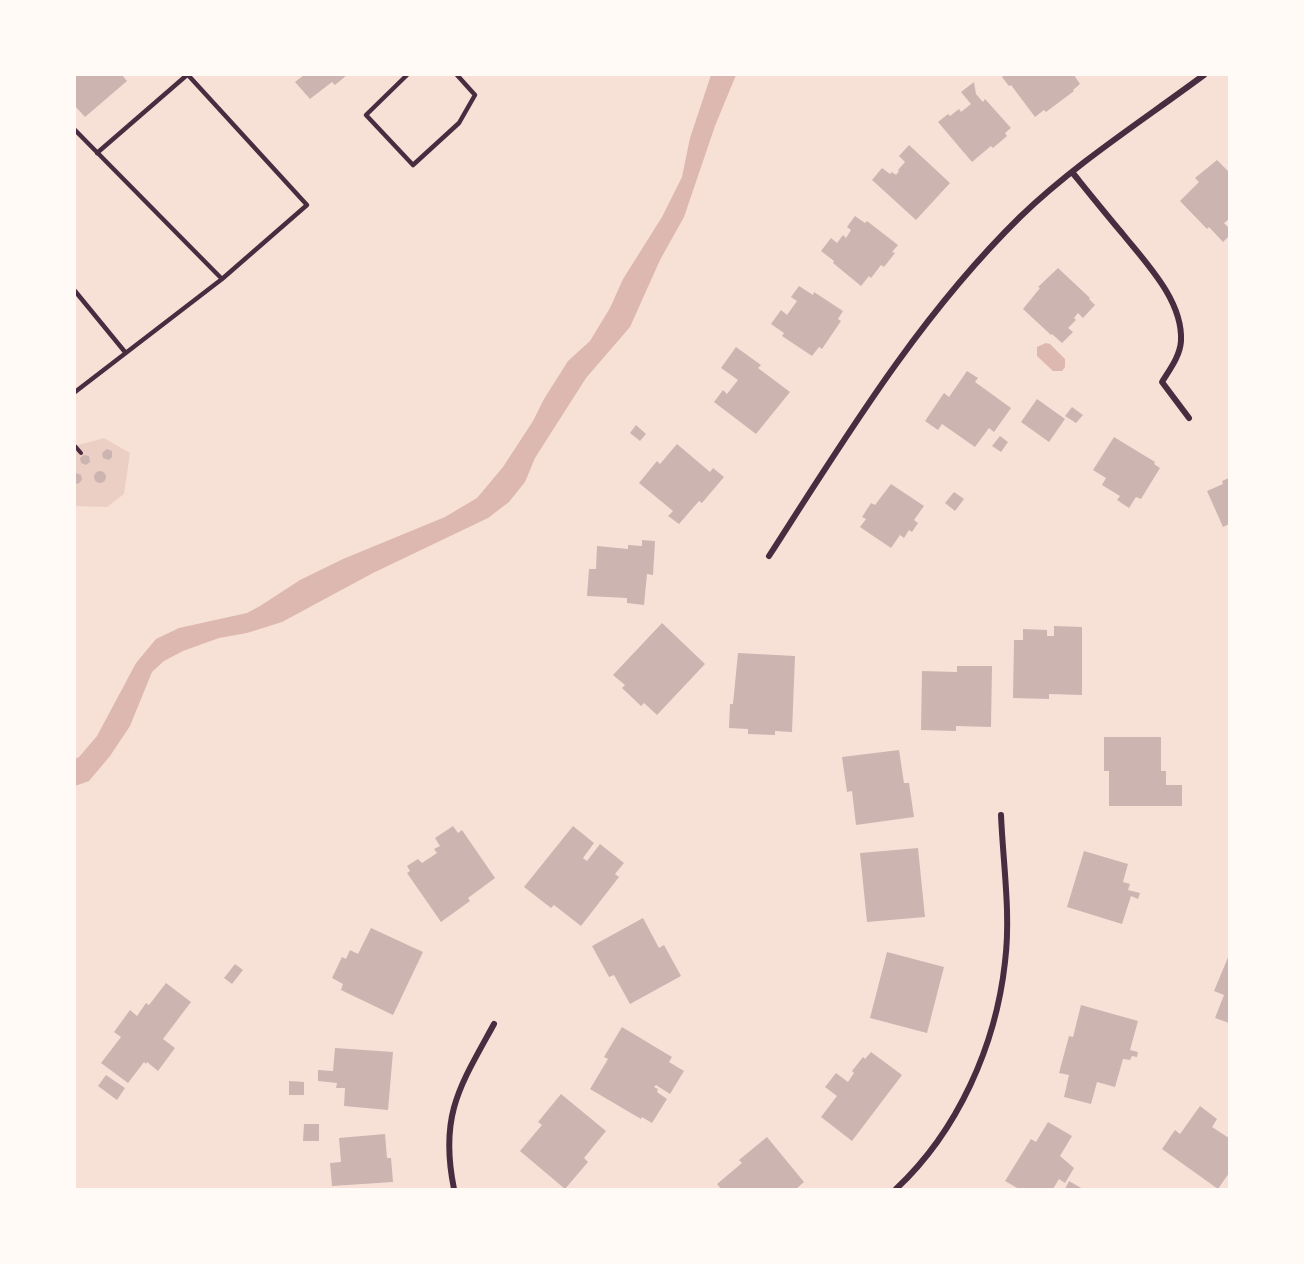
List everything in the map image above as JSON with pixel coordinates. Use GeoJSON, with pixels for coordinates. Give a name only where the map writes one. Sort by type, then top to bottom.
{"type":"FeatureCollection","features":[{"type":"Feature","properties":{"kind":"street"},"geometry":{"type":"LineString","coordinates":[[769,556],[846,436],[940,306],[992,245],[1022,215],[1072,172],[1204,75]]}},
{"type":"Feature","properties":{"kind":"street"},"geometry":{"type":"LineString","coordinates":[[1072,172],[1165,288],[1177,317],[1181,339],[1179,353],[1162,382],[1189,418]]}},
{"type":"Feature","properties":{"kind":"street"},"geometry":{"type":"LineString","coordinates":[[896,1189],[923,1161],[956,1112],[982,1054],[993,1021],[1006,960],[1001,815]]}},
{"type":"Feature","properties":{"kind":"street"},"geometry":{"type":"LineString","coordinates":[[454,1189],[448,1148],[450,1118],[464,1080],[494,1024]]}},
{"type":"Feature","properties":{"kind":"lane"},"geometry":{"type":"LineString","coordinates":[[75,392],[222,279],[307,205],[188,75],[98,153]]}},
{"type":"Feature","properties":{"kind":"lane"},"geometry":{"type":"LineString","coordinates":[[407,75],[366,115],[413,165],[459,123],[475,95],[457,75]]}},
{"type":"Feature","properties":{"kind":"lane"},"geometry":{"type":"LineString","coordinates":[[75,130],[222,279]]}},
{"type":"Feature","properties":{"kind":"lane"},"geometry":{"type":"LineString","coordinates":[[75,291],[125,352]]}},
{"type":"Feature","properties":{"kind":"path"},"geometry":{"type":"LineString","coordinates":[[75,446],[81,453]]}},
{"type":"Feature","properties":{"kind":"shaded area"},"geometry":{"type":"Polygon","coordinates":[[[711,75],[736,75],[715,126],[684,217],[660,260],[630,327],[586,378],[535,458],[525,482],[509,502],[488,518],[373,573],[282,622],[247,633],[219,638],[183,651],[164,661],[152,672],[130,726],[110,756],[89,781],[75,786],[75,759],[97,736],[136,663],[156,639],[179,628],[247,613],[300,580],[343,559],[445,517],[477,498],[503,467],[568,361],[590,341],[610,308],[623,279],[662,217],[682,177],[690,138],[711,75]]]}},
{"type":"Feature","properties":{"kind":"shaded area"},"geometry":{"type":"Polygon","coordinates":[[[1046,343],[1050,344],[1065,359],[1065,367],[1062,371],[1053,371],[1037,356],[1037,347],[1046,343]]]}},
{"type":"Feature","properties":{"kind":"shaded area"},"geometry":{"type":"Polygon","coordinates":[[[104,438],[130,453],[124,494],[107,507],[75,506],[75,446],[104,438]]]}},
{"type":"Feature","properties":{"kind":"building"},"geometry":{"type":"Polygon","coordinates":[[[75,75],[122,75],[127,81],[85,117],[75,106],[75,75]]]}},
{"type":"Feature","properties":{"kind":"building"},"geometry":{"type":"Polygon","coordinates":[[[304,75],[347,75],[335,85],[332,82],[310,99],[295,82],[304,75]]]}},
{"type":"Feature","properties":{"kind":"building"},"geometry":{"type":"Polygon","coordinates":[[[1004,75],[1074,75],[1080,84],[1046,112],[1044,110],[1035,117],[1011,85],[1009,86],[1002,77],[1004,75]]]}},
{"type":"Feature","properties":{"kind":"building"},"geometry":{"type":"Polygon","coordinates":[[[974,82],[976,94],[983,102],[985,99],[1011,128],[1005,133],[1007,136],[972,162],[938,122],[959,109],[961,112],[971,104],[961,92],[974,82]]]}},
{"type":"Feature","properties":{"kind":"building"},"geometry":{"type":"Polygon","coordinates":[[[909,145],[950,183],[916,220],[872,180],[882,168],[896,175],[905,162],[899,156],[909,145]]]}},
{"type":"Feature","properties":{"kind":"building"},"geometry":{"type":"Polygon","coordinates":[[[1217,160],[1229,172],[1229,219],[1224,223],[1229,228],[1229,236],[1223,242],[1180,201],[1199,182],[1195,178],[1217,160]]]}},
{"type":"Feature","properties":{"kind":"building"},"geometry":{"type":"Polygon","coordinates":[[[855,216],[865,223],[867,221],[898,245],[884,267],[881,265],[861,286],[821,251],[831,238],[837,243],[843,235],[846,238],[851,230],[847,227],[855,216]]]}},
{"type":"Feature","properties":{"kind":"building"},"geometry":{"type":"Polygon","coordinates":[[[1058,268],[1095,305],[1083,318],[1078,313],[1074,318],[1076,320],[1068,328],[1073,332],[1062,343],[1023,309],[1040,288],[1038,287],[1058,268]]]}},
{"type":"Feature","properties":{"kind":"building"},"geometry":{"type":"Polygon","coordinates":[[[799,286],[813,295],[814,292],[843,311],[838,319],[841,321],[822,349],[819,347],[812,356],[782,336],[784,333],[771,324],[781,310],[787,315],[797,301],[791,297],[799,286]]]}},
{"type":"Feature","properties":{"kind":"building"},"geometry":{"type":"Polygon","coordinates":[[[736,347],[761,365],[758,368],[790,392],[756,434],[714,402],[723,390],[727,394],[738,380],[721,368],[736,347]]]}},
{"type":"Feature","properties":{"kind":"building"},"geometry":{"type":"Polygon","coordinates":[[[967,371],[978,378],[975,382],[1011,408],[994,432],[989,428],[975,447],[942,424],[938,430],[925,421],[944,393],[949,397],[967,371]]]}},
{"type":"Feature","properties":{"kind":"building"},"geometry":{"type":"Polygon","coordinates":[[[1037,399],[1065,419],[1049,442],[1021,422],[1037,399]]]}},
{"type":"Feature","properties":{"kind":"building"},"geometry":{"type":"Polygon","coordinates":[[[1072,407],[1083,415],[1076,423],[1065,416],[1072,407]]]}},
{"type":"Feature","properties":{"kind":"building"},"geometry":{"type":"Polygon","coordinates":[[[636,425],[646,434],[640,441],[630,433],[636,425]]]}},
{"type":"Feature","properties":{"kind":"building"},"geometry":{"type":"Polygon","coordinates":[[[1000,436],[1008,442],[1001,452],[992,446],[1000,436]]]}},
{"type":"Feature","properties":{"kind":"building"},"geometry":{"type":"Polygon","coordinates":[[[1114,437],[1155,462],[1154,464],[1160,468],[1141,499],[1136,497],[1129,508],[1117,500],[1120,496],[1102,485],[1106,478],[1093,470],[1114,437]]]}},
{"type":"Feature","properties":{"kind":"building"},"geometry":{"type":"Polygon","coordinates":[[[677,444],[710,472],[713,468],[724,477],[702,503],[699,501],[679,524],[668,516],[673,511],[639,483],[657,461],[660,464],[677,444]]]}},
{"type":"Feature","properties":{"kind":"building"},"geometry":{"type":"Polygon","coordinates":[[[107,449],[112,451],[112,457],[109,460],[103,458],[102,453],[107,449]]]}},
{"type":"Feature","properties":{"kind":"building"},"geometry":{"type":"Polygon","coordinates":[[[84,455],[89,456],[90,462],[86,465],[81,463],[80,458],[84,455]]]}},
{"type":"Feature","properties":{"kind":"building"},"geometry":{"type":"Polygon","coordinates":[[[102,471],[105,472],[105,482],[98,483],[95,482],[94,475],[95,472],[102,471]]]}},
{"type":"Feature","properties":{"kind":"building"},"geometry":{"type":"Polygon","coordinates":[[[76,473],[81,475],[82,480],[78,484],[75,483],[76,473]]]}},
{"type":"Feature","properties":{"kind":"building"},"geometry":{"type":"Polygon","coordinates":[[[1229,478],[1229,524],[1223,527],[1207,491],[1223,484],[1222,481],[1229,478]]]}},
{"type":"Feature","properties":{"kind":"building"},"geometry":{"type":"Polygon","coordinates":[[[891,484],[924,506],[914,520],[918,523],[912,532],[909,530],[904,538],[900,535],[891,548],[860,527],[866,519],[862,517],[871,503],[875,505],[891,484]]]}},
{"type":"Feature","properties":{"kind":"building"},"geometry":{"type":"Polygon","coordinates":[[[954,492],[964,499],[955,511],[945,503],[954,492]]]}},
{"type":"Feature","properties":{"kind":"building"},"geometry":{"type":"Polygon","coordinates":[[[642,540],[655,541],[653,575],[647,574],[644,605],[627,603],[627,598],[587,596],[589,569],[596,569],[597,546],[628,549],[628,545],[642,546],[642,540]]]}},
{"type":"Feature","properties":{"kind":"building"},"geometry":{"type":"Polygon","coordinates":[[[662,623],[705,664],[657,715],[644,703],[641,706],[622,688],[625,685],[613,675],[662,623]]]}},
{"type":"Feature","properties":{"kind":"building"},"geometry":{"type":"Polygon","coordinates":[[[1054,626],[1082,627],[1082,695],[1049,694],[1049,699],[1013,698],[1014,640],[1023,640],[1023,629],[1047,630],[1047,636],[1054,636],[1054,626]]]}},
{"type":"Feature","properties":{"kind":"building"},"geometry":{"type":"Polygon","coordinates":[[[738,653],[795,656],[792,732],[775,731],[775,735],[748,734],[748,729],[729,728],[730,704],[733,704],[738,653]]]}},
{"type":"Feature","properties":{"kind":"building"},"geometry":{"type":"Polygon","coordinates":[[[957,666],[992,666],[991,727],[956,726],[956,731],[921,730],[922,671],[957,672],[957,666]]]}},
{"type":"Feature","properties":{"kind":"building"},"geometry":{"type":"Polygon","coordinates":[[[1104,737],[1161,737],[1161,771],[1166,771],[1166,785],[1182,785],[1182,806],[1109,806],[1109,771],[1104,771],[1104,737]]]}},
{"type":"Feature","properties":{"kind":"building"},"geometry":{"type":"Polygon","coordinates":[[[899,750],[904,783],[909,783],[914,817],[856,825],[852,791],[847,792],[842,757],[899,750]]]}},
{"type":"Feature","properties":{"kind":"building"},"geometry":{"type":"Polygon","coordinates":[[[453,826],[458,833],[462,830],[495,878],[468,898],[470,901],[441,922],[407,873],[410,871],[407,866],[418,859],[422,863],[437,853],[434,849],[440,846],[435,838],[453,826]]]}},
{"type":"Feature","properties":{"kind":"building"},"geometry":{"type":"Polygon","coordinates":[[[573,826],[594,843],[583,858],[587,861],[600,844],[624,863],[615,874],[619,877],[581,926],[554,905],[551,908],[524,887],[573,826]]]}},
{"type":"Feature","properties":{"kind":"building"},"geometry":{"type":"Polygon","coordinates":[[[918,848],[925,917],[867,922],[860,853],[918,848]]]}},
{"type":"Feature","properties":{"kind":"building"},"geometry":{"type":"Polygon","coordinates":[[[1084,851],[1128,864],[1123,882],[1130,884],[1128,890],[1140,893],[1138,899],[1131,896],[1122,924],[1067,907],[1084,851]]]}},
{"type":"Feature","properties":{"kind":"building"},"geometry":{"type":"Polygon","coordinates":[[[643,918],[659,948],[664,945],[681,976],[630,1004],[614,975],[609,977],[592,946],[643,918]]]}},
{"type":"Feature","properties":{"kind":"building"},"geometry":{"type":"Polygon","coordinates":[[[371,928],[423,952],[393,1015],[341,990],[343,984],[332,978],[342,957],[346,959],[350,950],[358,954],[371,928]]]}},
{"type":"Feature","properties":{"kind":"building"},"geometry":{"type":"Polygon","coordinates":[[[887,952],[944,967],[927,1033],[870,1018],[887,952]]]}},
{"type":"Feature","properties":{"kind":"building"},"geometry":{"type":"Polygon","coordinates":[[[1229,955],[1229,1023],[1215,1018],[1224,995],[1214,991],[1229,955]]]}},
{"type":"Feature","properties":{"kind":"building"},"geometry":{"type":"Polygon","coordinates":[[[235,964],[243,970],[232,984],[224,978],[235,964]]]}},
{"type":"Feature","properties":{"kind":"building"},"geometry":{"type":"Polygon","coordinates":[[[166,983],[191,1002],[163,1039],[175,1048],[158,1071],[144,1062],[128,1083],[101,1063],[121,1037],[114,1032],[130,1010],[137,1016],[146,1003],[149,1005],[166,983]]]}},
{"type":"Feature","properties":{"kind":"building"},"geometry":{"type":"Polygon","coordinates":[[[1081,1005],[1138,1021],[1130,1050],[1138,1052],[1137,1057],[1132,1056],[1130,1060],[1123,1059],[1115,1087],[1097,1082],[1091,1104],[1064,1097],[1069,1075],[1059,1073],[1069,1036],[1073,1037],[1081,1005]]]}},
{"type":"Feature","properties":{"kind":"building"},"geometry":{"type":"Polygon","coordinates":[[[622,1027],[672,1057],[669,1062],[684,1071],[670,1094],[656,1085],[654,1087],[667,1099],[652,1123],[590,1089],[608,1059],[604,1057],[622,1027]]]}},
{"type":"Feature","properties":{"kind":"building"},"geometry":{"type":"Polygon","coordinates":[[[335,1048],[393,1052],[388,1110],[344,1106],[345,1088],[336,1088],[337,1083],[318,1081],[318,1070],[333,1071],[335,1048]]]}},
{"type":"Feature","properties":{"kind":"building"},"geometry":{"type":"Polygon","coordinates":[[[871,1052],[902,1075],[852,1141],[821,1117],[837,1096],[825,1087],[836,1073],[848,1082],[854,1073],[852,1071],[863,1057],[865,1059],[871,1052]]]}},
{"type":"Feature","properties":{"kind":"building"},"geometry":{"type":"Polygon","coordinates":[[[106,1075],[125,1088],[117,1100],[98,1086],[106,1075]]]}},
{"type":"Feature","properties":{"kind":"building"},"geometry":{"type":"Polygon","coordinates":[[[289,1081],[304,1082],[304,1095],[289,1095],[289,1081]]]}},
{"type":"Feature","properties":{"kind":"building"},"geometry":{"type":"Polygon","coordinates":[[[561,1094],[606,1131],[584,1158],[588,1162],[565,1189],[520,1151],[542,1125],[538,1122],[561,1094]]]}},
{"type":"Feature","properties":{"kind":"building"},"geometry":{"type":"Polygon","coordinates":[[[1200,1106],[1217,1119],[1212,1127],[1229,1138],[1229,1173],[1218,1189],[1162,1149],[1175,1130],[1180,1134],[1200,1106]]]}},
{"type":"Feature","properties":{"kind":"building"},"geometry":{"type":"Polygon","coordinates":[[[1048,1122],[1072,1136],[1060,1156],[1074,1168],[1065,1183],[1059,1179],[1053,1189],[1019,1189],[1005,1181],[1031,1139],[1036,1142],[1048,1122]]]}},
{"type":"Feature","properties":{"kind":"building"},"geometry":{"type":"Polygon","coordinates":[[[304,1124],[319,1124],[319,1141],[303,1141],[304,1124]]]}},
{"type":"Feature","properties":{"kind":"building"},"geometry":{"type":"Polygon","coordinates":[[[385,1134],[387,1158],[391,1158],[393,1182],[332,1186],[330,1163],[341,1162],[339,1138],[385,1134]]]}},
{"type":"Feature","properties":{"kind":"building"},"geometry":{"type":"Polygon","coordinates":[[[767,1137],[804,1182],[796,1189],[721,1189],[717,1184],[742,1163],[739,1160],[767,1137]]]}},
{"type":"Feature","properties":{"kind":"building"},"geometry":{"type":"Polygon","coordinates":[[[1069,1181],[1083,1189],[1065,1189],[1069,1181]]]}}]}
